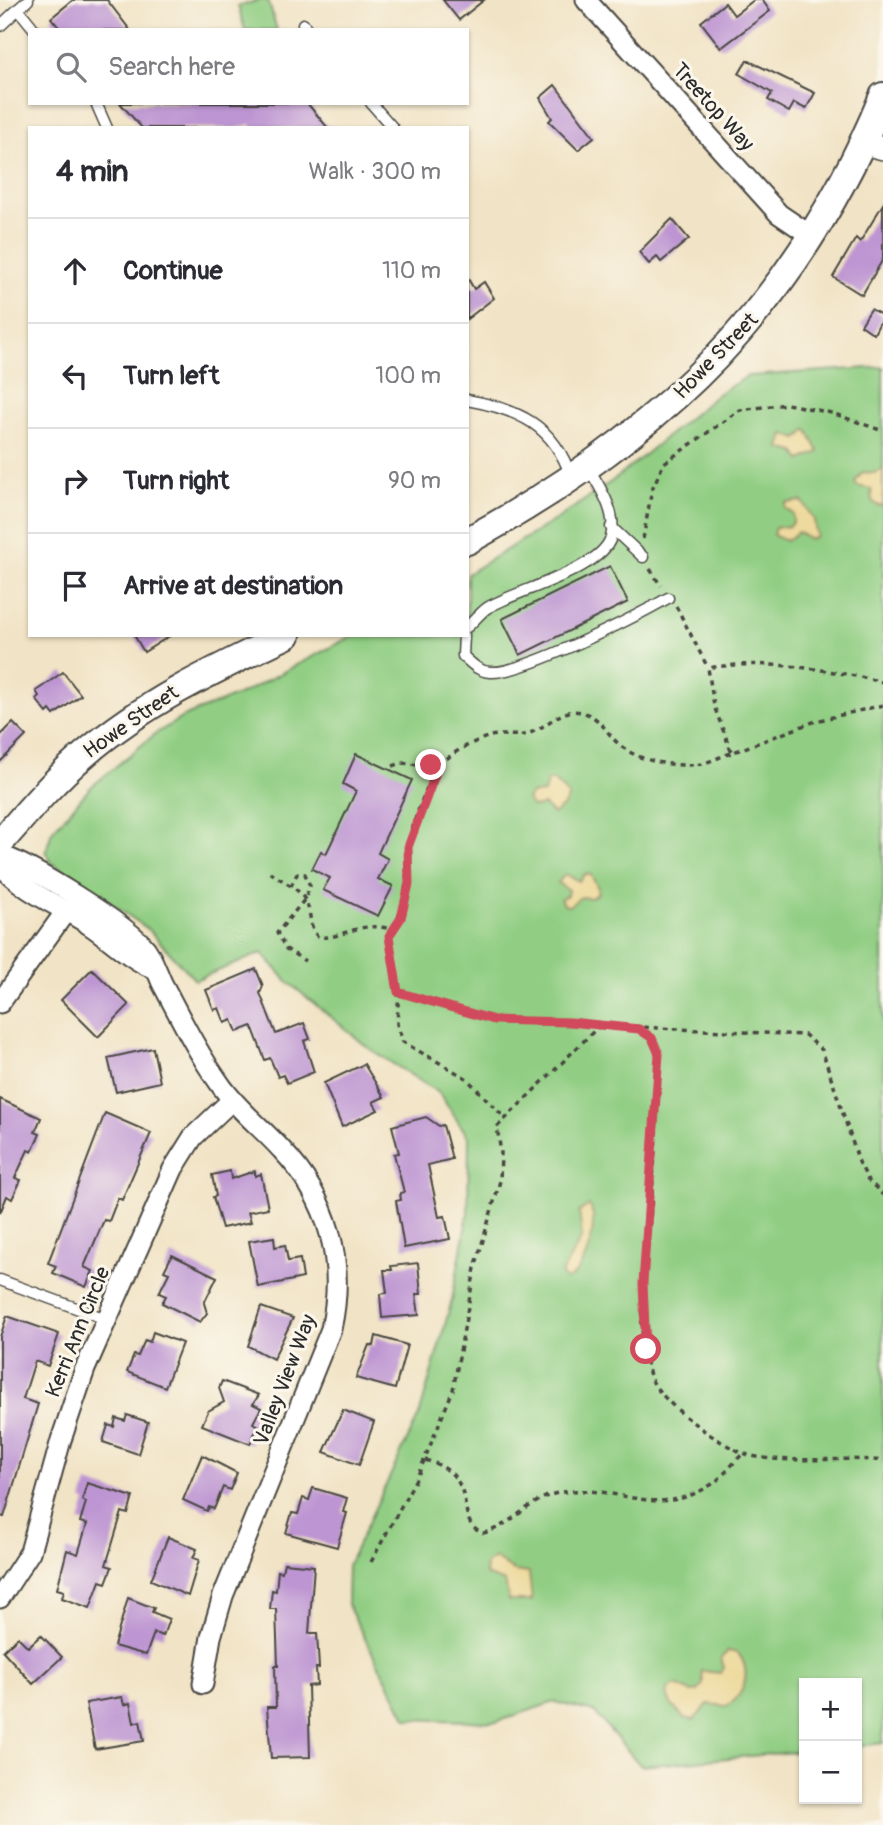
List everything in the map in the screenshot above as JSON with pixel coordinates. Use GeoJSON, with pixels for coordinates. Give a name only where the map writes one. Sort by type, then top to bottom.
{"type":"FeatureCollection","features":[{"type":"Feature","properties":{"kind":"main road","name":"Howe Street"},"geometry":{"type":"LineString","coordinates":[[469,540],[579,472],[643,426],[713,364],[767,302],[873,146],[883,96]]}},
{"type":"Feature","properties":{"kind":"main road","name":"Howe Street"},"geometry":{"type":"LineString","coordinates":[[0,843],[60,776],[110,734],[188,683],[283,637]]}},
{"type":"Feature","properties":{"kind":"street","name":"Treetop Way"},"geometry":{"type":"LineString","coordinates":[[586,0],[779,214],[813,237]]}},
{"type":"Feature","properties":{"kind":"street","name":"Valley View Way"},"geometry":{"type":"LineString","coordinates":[[0,855],[24,865],[63,902]]}},
{"type":"Feature","properties":{"kind":"street","name":"Valley View Way"},"geometry":{"type":"LineString","coordinates":[[0,864],[18,882],[132,935],[147,951],[194,1044],[232,1100],[298,1167],[311,1186],[332,1237],[338,1283],[327,1345],[223,1596],[211,1637],[203,1684]]}},
{"type":"Feature","properties":{"kind":"street"},"geometry":{"type":"LineString","coordinates":[[0,1003],[63,902]]}},
{"type":"Feature","properties":{"kind":"street","name":"Kerri Ann Circle"},"geometry":{"type":"LineString","coordinates":[[0,1598],[30,1552],[61,1440],[106,1319],[180,1156],[202,1126],[232,1100]]}},
{"type":"Feature","properties":{"kind":"lane"},"geometry":{"type":"LineString","coordinates":[[0,26],[28,0]]}},
{"type":"Feature","properties":{"kind":"lane"},"geometry":{"type":"LineString","coordinates":[[18,9],[33,28]]}},
{"type":"Feature","properties":{"kind":"lane"},"geometry":{"type":"LineString","coordinates":[[97,105],[106,126]]}},
{"type":"Feature","properties":{"kind":"lane"},"geometry":{"type":"LineString","coordinates":[[373,105],[391,126]]}},
{"type":"Feature","properties":{"kind":"lane"},"geometry":{"type":"LineString","coordinates":[[469,400],[510,410],[528,419],[604,494],[611,527],[611,537],[600,556],[487,608],[469,625]]}},
{"type":"Feature","properties":{"kind":"lane"},"geometry":{"type":"LineString","coordinates":[[611,527],[643,557]]}},
{"type":"Feature","properties":{"kind":"lane"},"geometry":{"type":"LineString","coordinates":[[464,637],[463,656],[479,670],[492,673],[517,669],[642,613],[668,598]]}},
{"type":"Feature","properties":{"kind":"lane"},"geometry":{"type":"LineString","coordinates":[[0,1280],[106,1319]]}},
{"type":"Feature","properties":{"kind":"path"},"geometry":{"type":"LineString","coordinates":[[642,542],[652,489],[664,463],[740,410],[775,404],[797,406],[832,413],[883,431]]}},
{"type":"Feature","properties":{"kind":"path"},"geometry":{"type":"LineString","coordinates":[[643,557],[683,617],[708,668],[714,706],[732,752]]}},
{"type":"Feature","properties":{"kind":"path"},"geometry":{"type":"LineString","coordinates":[[708,668],[733,664],[800,667],[883,682]]}},
{"type":"Feature","properties":{"kind":"path"},"geometry":{"type":"LineString","coordinates":[[389,936],[401,918],[409,884],[408,847],[438,767],[477,741],[498,735],[520,735],[539,731],[560,715],[575,712],[594,717],[621,746],[642,758],[686,766],[702,764],[816,721],[883,705]]}},
{"type":"Feature","properties":{"kind":"path"},"geometry":{"type":"LineString","coordinates":[[393,766],[402,762],[438,767]]}},
{"type":"Feature","properties":{"kind":"path"},"geometry":{"type":"LineString","coordinates":[[270,872],[305,899],[310,924],[318,937],[327,938],[367,924],[387,928],[398,992],[397,1024],[403,1042],[466,1078],[504,1117]]}},
{"type":"Feature","properties":{"kind":"path"},"geometry":{"type":"LineString","coordinates":[[291,887],[297,874],[305,874],[310,886],[305,899],[277,933],[286,949],[305,961]]}},
{"type":"Feature","properties":{"kind":"path"},"geometry":{"type":"LineString","coordinates":[[398,992],[494,1020],[639,1029],[791,1033],[811,1038],[822,1050],[863,1171],[883,1195]]}},
{"type":"Feature","properties":{"kind":"path"},"geometry":{"type":"LineString","coordinates":[[371,1562],[425,1460],[453,1390],[475,1268],[498,1192],[501,1163],[497,1127],[504,1117],[600,1025]]}},
{"type":"Feature","properties":{"kind":"path"},"geometry":{"type":"LineString","coordinates":[[639,1029],[652,1038],[659,1054],[643,1283],[649,1373],[662,1394],[686,1416],[744,1453],[778,1458],[839,1457],[883,1461]]}},
{"type":"Feature","properties":{"kind":"path"},"geometry":{"type":"LineString","coordinates":[[425,1460],[447,1467],[458,1479],[470,1523],[483,1533],[536,1501],[558,1493],[593,1490],[651,1503],[683,1498],[715,1483],[744,1453]]}},
{"type":"Feature","properties":{"kind":"green space"},"geometry":{"type":"Polygon","coordinates":[[[268,0],[276,28],[244,28],[238,6],[268,0]]]}},
{"type":"Feature","properties":{"kind":"green space"},"geometry":{"type":"Polygon","coordinates":[[[883,367],[883,1743],[862,1745],[862,1678],[799,1678],[799,1751],[641,1766],[594,1712],[554,1702],[496,1722],[407,1719],[347,1604],[348,1565],[420,1413],[452,1300],[468,1213],[469,1138],[439,1093],[370,1049],[288,982],[262,953],[195,980],[148,929],[51,862],[46,851],[52,831],[91,787],[155,734],[183,717],[243,693],[350,637],[469,637],[469,573],[560,517],[618,477],[719,393],[748,376],[883,367]]]}},
{"type":"Feature","properties":{"kind":"sand"},"geometry":{"type":"Polygon","coordinates":[[[807,429],[819,452],[801,460],[795,452],[780,448],[784,434],[798,439],[807,429]]]}},
{"type":"Feature","properties":{"kind":"sand"},"geometry":{"type":"Polygon","coordinates":[[[883,469],[883,505],[879,506],[872,501],[871,489],[857,486],[855,482],[863,472],[875,473],[883,469]]]}},
{"type":"Feature","properties":{"kind":"sand"},"geometry":{"type":"Polygon","coordinates":[[[802,501],[814,520],[816,536],[810,539],[798,532],[786,541],[773,535],[775,528],[789,526],[793,522],[793,514],[785,508],[786,503],[802,501]]]}},
{"type":"Feature","properties":{"kind":"sand"},"geometry":{"type":"Polygon","coordinates":[[[547,781],[554,781],[569,796],[563,807],[553,814],[544,805],[532,807],[527,799],[531,794],[544,793],[547,781]]]}},
{"type":"Feature","properties":{"kind":"sand"},"geometry":{"type":"Polygon","coordinates":[[[565,874],[579,881],[585,874],[591,875],[598,888],[597,894],[590,898],[581,897],[569,906],[564,905],[560,899],[567,895],[568,890],[558,883],[565,874]]]}},
{"type":"Feature","properties":{"kind":"sand"},"geometry":{"type":"Polygon","coordinates":[[[589,1205],[593,1222],[589,1246],[579,1268],[566,1280],[561,1274],[582,1237],[579,1212],[589,1205]]]}},
{"type":"Feature","properties":{"kind":"sand"},"geometry":{"type":"Polygon","coordinates":[[[495,1558],[514,1571],[529,1573],[532,1601],[509,1601],[505,1582],[485,1575],[486,1564],[495,1558]]]}},
{"type":"Feature","properties":{"kind":"sand"},"geometry":{"type":"Polygon","coordinates":[[[728,1651],[738,1653],[745,1667],[744,1682],[738,1696],[727,1706],[708,1704],[694,1720],[684,1718],[670,1701],[668,1689],[676,1685],[691,1692],[698,1691],[703,1684],[702,1671],[720,1673],[724,1668],[721,1658],[728,1651]]]}},
{"type":"Feature","properties":{"kind":"building"},"geometry":{"type":"Polygon","coordinates":[[[73,0],[107,0],[128,28],[59,28],[51,18],[73,0]]]}},
{"type":"Feature","properties":{"kind":"building"},"geometry":{"type":"Polygon","coordinates":[[[443,0],[484,0],[459,20],[443,0]]]}},
{"type":"Feature","properties":{"kind":"building"},"geometry":{"type":"Polygon","coordinates":[[[754,0],[762,0],[770,11],[721,48],[701,22],[725,3],[734,15],[754,0]]]}},
{"type":"Feature","properties":{"kind":"building"},"geometry":{"type":"Polygon","coordinates":[[[747,60],[815,93],[806,109],[794,103],[789,112],[768,100],[772,93],[739,74],[747,60]]]}},
{"type":"Feature","properties":{"kind":"building"},"geometry":{"type":"Polygon","coordinates":[[[555,85],[594,137],[578,150],[549,121],[552,118],[540,98],[555,85]]]}},
{"type":"Feature","properties":{"kind":"building"},"geometry":{"type":"Polygon","coordinates":[[[122,105],[309,105],[326,126],[250,124],[140,126],[122,105]]]}},
{"type":"Feature","properties":{"kind":"building"},"geometry":{"type":"Polygon","coordinates":[[[883,204],[883,259],[862,295],[833,277],[856,238],[860,242],[883,204]]]}},
{"type":"Feature","properties":{"kind":"building"},"geometry":{"type":"Polygon","coordinates":[[[672,219],[689,239],[661,262],[657,257],[649,264],[639,252],[672,219]]]}},
{"type":"Feature","properties":{"kind":"building"},"geometry":{"type":"Polygon","coordinates":[[[469,280],[474,289],[484,282],[494,298],[469,317],[469,280]]]}},
{"type":"Feature","properties":{"kind":"building"},"geometry":{"type":"Polygon","coordinates":[[[871,309],[883,316],[874,334],[861,325],[871,309]]]}},
{"type":"Feature","properties":{"kind":"building"},"geometry":{"type":"Polygon","coordinates":[[[610,566],[628,602],[520,655],[502,619],[610,566]]]}},
{"type":"Feature","properties":{"kind":"building"},"geometry":{"type":"Polygon","coordinates":[[[135,637],[168,637],[144,652],[135,637]]]}},
{"type":"Feature","properties":{"kind":"building"},"geometry":{"type":"Polygon","coordinates":[[[63,672],[81,695],[54,715],[50,710],[47,713],[36,699],[39,696],[36,691],[63,672]]]}},
{"type":"Feature","properties":{"kind":"building"},"geometry":{"type":"Polygon","coordinates":[[[13,723],[26,736],[0,762],[0,736],[13,723]]]}},
{"type":"Feature","properties":{"kind":"building"},"geometry":{"type":"Polygon","coordinates":[[[356,754],[412,780],[378,853],[388,859],[378,879],[393,886],[378,916],[323,890],[330,878],[312,869],[321,851],[326,854],[356,791],[343,784],[356,754]]]}},
{"type":"Feature","properties":{"kind":"building"},"geometry":{"type":"Polygon","coordinates":[[[92,969],[129,1005],[98,1037],[61,1000],[92,969]]]}},
{"type":"Feature","properties":{"kind":"building"},"geometry":{"type":"Polygon","coordinates":[[[256,969],[263,986],[260,993],[276,1034],[304,1023],[310,1039],[304,1041],[314,1072],[287,1083],[283,1075],[278,1077],[270,1058],[265,1060],[252,1026],[237,1032],[232,1020],[225,1023],[219,1008],[214,1010],[206,990],[256,969]]]}},
{"type":"Feature","properties":{"kind":"building"},"geometry":{"type":"Polygon","coordinates":[[[153,1048],[160,1082],[116,1092],[108,1058],[153,1048]]]}},
{"type":"Feature","properties":{"kind":"building"},"geometry":{"type":"Polygon","coordinates":[[[364,1064],[384,1097],[373,1102],[378,1110],[342,1127],[324,1083],[364,1064]]]}},
{"type":"Feature","properties":{"kind":"building"},"geometry":{"type":"Polygon","coordinates":[[[0,1099],[41,1118],[35,1132],[40,1134],[32,1152],[28,1150],[15,1178],[21,1180],[12,1199],[7,1196],[0,1213],[0,1099]]]}},
{"type":"Feature","properties":{"kind":"building"},"geometry":{"type":"Polygon","coordinates":[[[105,1113],[151,1133],[122,1200],[118,1198],[109,1221],[104,1220],[84,1267],[93,1271],[86,1287],[53,1273],[56,1266],[48,1263],[105,1113]]]}},
{"type":"Feature","properties":{"kind":"building"},"geometry":{"type":"Polygon","coordinates":[[[426,1117],[439,1126],[443,1125],[452,1159],[428,1165],[439,1217],[445,1216],[450,1239],[404,1248],[396,1201],[401,1200],[400,1193],[404,1192],[394,1154],[399,1153],[392,1126],[426,1117]]]}},
{"type":"Feature","properties":{"kind":"building"},"geometry":{"type":"Polygon","coordinates":[[[230,1171],[231,1179],[255,1171],[255,1176],[261,1174],[268,1208],[248,1212],[251,1222],[222,1228],[213,1197],[216,1196],[212,1175],[230,1171]]]}},
{"type":"Feature","properties":{"kind":"building"},"geometry":{"type":"Polygon","coordinates":[[[274,1237],[275,1247],[285,1245],[288,1261],[300,1259],[303,1278],[258,1287],[249,1241],[274,1237]]]}},
{"type":"Feature","properties":{"kind":"building"},"geometry":{"type":"Polygon","coordinates":[[[172,1255],[217,1277],[204,1303],[207,1313],[200,1322],[162,1303],[166,1296],[159,1293],[169,1273],[164,1271],[172,1255]]]}},
{"type":"Feature","properties":{"kind":"building"},"geometry":{"type":"Polygon","coordinates":[[[418,1263],[421,1294],[416,1294],[419,1315],[382,1318],[380,1294],[387,1293],[384,1270],[392,1270],[391,1266],[418,1263]]]}},
{"type":"Feature","properties":{"kind":"building"},"geometry":{"type":"Polygon","coordinates":[[[261,1307],[293,1318],[273,1359],[248,1346],[261,1307]]]}},
{"type":"Feature","properties":{"kind":"building"},"geometry":{"type":"Polygon","coordinates":[[[7,1316],[59,1334],[48,1366],[35,1361],[23,1399],[38,1404],[4,1517],[0,1516],[0,1337],[7,1316]]]}},
{"type":"Feature","properties":{"kind":"building"},"geometry":{"type":"Polygon","coordinates":[[[153,1332],[182,1343],[165,1387],[127,1372],[134,1355],[138,1356],[145,1340],[150,1342],[153,1332]]]}},
{"type":"Feature","properties":{"kind":"building"},"geometry":{"type":"Polygon","coordinates":[[[376,1336],[407,1345],[395,1389],[356,1378],[369,1345],[374,1346],[376,1336]]]}},
{"type":"Feature","properties":{"kind":"building"},"geometry":{"type":"Polygon","coordinates":[[[222,1381],[259,1395],[253,1404],[261,1408],[253,1423],[258,1426],[250,1444],[202,1425],[208,1411],[224,1402],[219,1388],[222,1381]]]}},
{"type":"Feature","properties":{"kind":"building"},"geometry":{"type":"Polygon","coordinates":[[[343,1410],[374,1422],[359,1465],[324,1452],[343,1410]]]}},
{"type":"Feature","properties":{"kind":"building"},"geometry":{"type":"Polygon","coordinates":[[[127,1415],[148,1422],[138,1454],[103,1442],[108,1425],[114,1427],[116,1418],[125,1421],[127,1415]]]}},
{"type":"Feature","properties":{"kind":"building"},"geometry":{"type":"Polygon","coordinates":[[[202,1455],[237,1473],[230,1490],[223,1487],[214,1509],[209,1507],[207,1511],[183,1500],[202,1455]]]}},
{"type":"Feature","properties":{"kind":"building"},"geometry":{"type":"Polygon","coordinates":[[[87,1483],[133,1497],[128,1514],[122,1512],[106,1565],[112,1567],[106,1583],[100,1581],[90,1608],[62,1598],[64,1591],[57,1589],[67,1550],[78,1554],[87,1524],[80,1522],[86,1502],[82,1500],[87,1483]]]}},
{"type":"Feature","properties":{"kind":"building"},"geometry":{"type":"Polygon","coordinates":[[[313,1488],[347,1498],[343,1512],[347,1513],[337,1547],[286,1533],[292,1513],[298,1514],[303,1498],[309,1500],[313,1488]]]}},
{"type":"Feature","properties":{"kind":"building"},"geometry":{"type":"Polygon","coordinates":[[[168,1537],[197,1549],[193,1558],[199,1560],[188,1596],[151,1580],[168,1537]]]}},
{"type":"Feature","properties":{"kind":"building"},"geometry":{"type":"Polygon","coordinates":[[[284,1563],[314,1566],[309,1633],[317,1633],[319,1668],[316,1668],[317,1685],[308,1686],[310,1757],[271,1758],[267,1707],[276,1707],[275,1666],[278,1666],[276,1609],[270,1609],[272,1590],[276,1591],[278,1571],[282,1572],[284,1563]]]}},
{"type":"Feature","properties":{"kind":"building"},"geometry":{"type":"Polygon","coordinates":[[[128,1598],[154,1608],[152,1612],[169,1619],[163,1636],[154,1633],[146,1655],[114,1646],[128,1598]]]}},
{"type":"Feature","properties":{"kind":"building"},"geometry":{"type":"Polygon","coordinates":[[[41,1635],[62,1657],[33,1684],[3,1651],[18,1637],[28,1647],[41,1635]]]}},
{"type":"Feature","properties":{"kind":"building"},"geometry":{"type":"Polygon","coordinates":[[[122,1697],[124,1705],[130,1703],[134,1723],[140,1721],[144,1741],[95,1749],[86,1703],[122,1697]]]}},
{"type":"Feature","properties":{"kind":"route"},"geometry":{"type":"LineString","coordinates":[[431,765],[438,767],[421,805],[408,847],[409,884],[401,918],[389,936],[398,992],[494,1020],[570,1022],[639,1029],[647,1033],[656,1044],[659,1054],[656,1115],[643,1283],[646,1349]]}}]}
